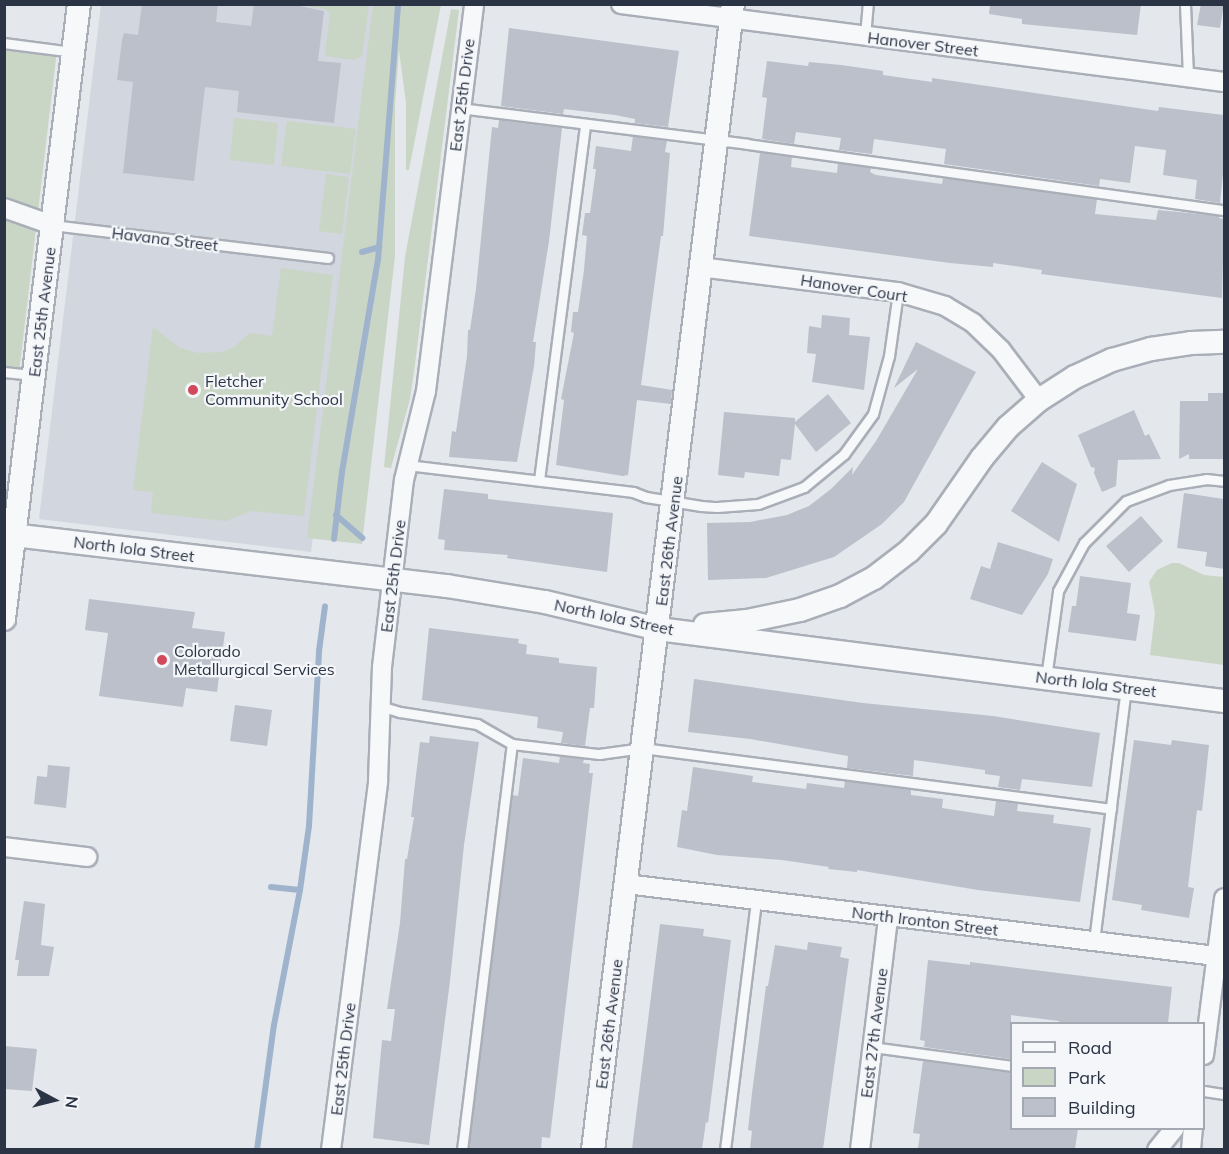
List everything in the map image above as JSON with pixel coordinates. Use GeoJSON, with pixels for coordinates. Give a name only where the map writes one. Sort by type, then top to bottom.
{"type":"FeatureCollection","features":[{"type":"Feature","properties":{"kind":"street","name":"East 25th Avenue"},"geometry":{"type":"LineString","coordinates":[[4,619],[10,534],[34,375],[79,4]]}},
{"type":"Feature","properties":{"kind":"street","name":"East 25th Drive"},"geometry":{"type":"LineString","coordinates":[[331,1149],[378,781],[380,706],[392,580],[407,465],[426,391],[474,4]]}},
{"type":"Feature","properties":{"kind":"street","name":"Hanover Street"},"geometry":{"type":"LineString","coordinates":[[621,4],[732,12],[864,36],[1224,82]]}},
{"type":"Feature","properties":{"kind":"street","name":"East 26th Avenue"},"geometry":{"type":"LineString","coordinates":[[593,1149],[674,502],[700,267],[732,12]]}},
{"type":"Feature","properties":{"kind":"street","name":"Havana Street"},"geometry":{"type":"LineString","coordinates":[[4,208],[52,225]]}},
{"type":"Feature","properties":{"kind":"street","name":"Hanover Court"},"geometry":{"type":"LineString","coordinates":[[700,267],[898,292],[945,306],[973,323],[1001,350],[1039,400]]}},
{"type":"Feature","properties":{"kind":"street"},"geometry":{"type":"LineString","coordinates":[[658,629],[747,621],[800,610],[840,596],[874,578],[909,552],[936,524],[981,458],[1008,427],[1039,400],[1075,377],[1112,360],[1151,349],[1191,343],[1224,342]]}},
{"type":"Feature","properties":{"kind":"street","name":"North Iola Street"},"geometry":{"type":"LineString","coordinates":[[10,534],[392,580],[536,601],[658,629],[1224,701]]}},
{"type":"Feature","properties":{"kind":"street"},"geometry":{"type":"LineString","coordinates":[[4,847],[87,857]]}},
{"type":"Feature","properties":{"kind":"street","name":"North Ironton Street"},"geometry":{"type":"LineString","coordinates":[[626,884],[1221,957]]}},
{"type":"Feature","properties":{"kind":"street"},"geometry":{"type":"LineString","coordinates":[[1205,1044],[1221,957],[1224,898]]}},
{"type":"Feature","properties":{"kind":"street","name":"East 27th Avenue"},"geometry":{"type":"LineString","coordinates":[[860,1149],[888,916]]}},
{"type":"Feature","properties":{"kind":"street"},"geometry":{"type":"LineString","coordinates":[[1157,1149],[1173,1130]]}},
{"type":"Feature","properties":{"kind":"street"},"geometry":{"type":"LineString","coordinates":[[1191,1149],[1194,1130]]}},
{"type":"Feature","properties":{"kind":"lane"},"geometry":{"type":"LineString","coordinates":[[864,36],[868,4]]}},
{"type":"Feature","properties":{"kind":"lane"},"geometry":{"type":"LineString","coordinates":[[1185,4],[1188,77]]}},
{"type":"Feature","properties":{"kind":"lane"},"geometry":{"type":"LineString","coordinates":[[4,43],[73,52]]}},
{"type":"Feature","properties":{"kind":"lane"},"geometry":{"type":"LineString","coordinates":[[460,108],[1224,210]]}},
{"type":"Feature","properties":{"kind":"lane"},"geometry":{"type":"LineString","coordinates":[[539,480],[585,124]]}},
{"type":"Feature","properties":{"kind":"lane","name":"Havana Street"},"geometry":{"type":"LineString","coordinates":[[52,225],[328,258]]}},
{"type":"Feature","properties":{"kind":"lane"},"geometry":{"type":"LineString","coordinates":[[407,465],[633,492],[646,497],[717,507],[758,504],[804,487],[844,454],[873,414],[889,356],[898,292]]}},
{"type":"Feature","properties":{"kind":"lane"},"geometry":{"type":"LineString","coordinates":[[4,372],[34,375]]}},
{"type":"Feature","properties":{"kind":"lane"},"geometry":{"type":"LineString","coordinates":[[1046,678],[1058,591],[1084,543],[1126,501],[1168,484],[1206,479],[1224,481]]}},
{"type":"Feature","properties":{"kind":"lane"},"geometry":{"type":"LineString","coordinates":[[1094,941],[1126,688]]}},
{"type":"Feature","properties":{"kind":"lane"},"geometry":{"type":"LineString","coordinates":[[380,706],[400,712],[477,724],[512,744],[598,754],[643,748],[1111,809]]}},
{"type":"Feature","properties":{"kind":"lane"},"geometry":{"type":"LineString","coordinates":[[462,1149],[512,744]]}},
{"type":"Feature","properties":{"kind":"lane"},"geometry":{"type":"LineString","coordinates":[[725,1149],[756,900]]}},
{"type":"Feature","properties":{"kind":"lane"},"geometry":{"type":"LineString","coordinates":[[872,1047],[1010,1066]]}},
{"type":"Feature","properties":{"kind":"lane"},"geometry":{"type":"LineString","coordinates":[[1205,1091],[1224,1094]]}},
{"type":"Feature","properties":{"kind":"shaded area","name":"Fletcher Community School"},"geometry":{"type":"Polygon","coordinates":[[[101,5],[380,5],[311,552],[39,519],[101,5]]]}},
{"type":"Feature","properties":{"kind":"green space"},"geometry":{"type":"Polygon","coordinates":[[[311,5],[369,5],[362,56],[354,60],[325,56],[330,13],[325,9],[311,7],[311,5]]]}},
{"type":"Feature","properties":{"kind":"green space"},"geometry":{"type":"Polygon","coordinates":[[[373,5],[441,5],[409,170],[406,170],[406,103],[399,51],[395,104],[395,256],[362,544],[307,538],[373,5]]]}},
{"type":"Feature","properties":{"kind":"green space"},"geometry":{"type":"Polygon","coordinates":[[[451,9],[459,10],[414,372],[410,399],[391,468],[384,467],[405,257],[451,9]]]}},
{"type":"Feature","properties":{"kind":"green space"},"geometry":{"type":"Polygon","coordinates":[[[5,43],[57,50],[19,373],[5,371],[5,43]]]}},
{"type":"Feature","properties":{"kind":"green space"},"geometry":{"type":"Polygon","coordinates":[[[234,118],[278,123],[274,165],[230,160],[234,118]]]}},
{"type":"Feature","properties":{"kind":"green space"},"geometry":{"type":"Polygon","coordinates":[[[287,121],[356,129],[350,174],[281,166],[287,121]]]}},
{"type":"Feature","properties":{"kind":"green space"},"geometry":{"type":"Polygon","coordinates":[[[326,174],[349,177],[342,234],[319,231],[326,174]]]}},
{"type":"Feature","properties":{"kind":"green space"},"geometry":{"type":"Polygon","coordinates":[[[281,268],[333,275],[304,516],[251,511],[226,521],[151,513],[153,492],[133,490],[153,327],[180,348],[199,353],[222,352],[234,347],[250,333],[272,336],[281,268]]]}},
{"type":"Feature","properties":{"kind":"green space"},"geometry":{"type":"Polygon","coordinates":[[[1172,563],[1179,563],[1204,575],[1224,577],[1224,665],[1150,655],[1155,613],[1149,582],[1157,570],[1172,563]]]}},
{"type":"Feature","properties":{"kind":"building"},"geometry":{"type":"Polygon","coordinates":[[[142,4],[218,4],[216,22],[251,26],[254,4],[290,4],[324,11],[318,61],[341,63],[334,123],[237,112],[239,91],[205,87],[194,181],[123,173],[133,82],[117,80],[124,33],[138,35],[142,4]]]}},
{"type":"Feature","properties":{"kind":"building"},"geometry":{"type":"Polygon","coordinates":[[[990,4],[1141,4],[1137,35],[1022,24],[1022,19],[989,14],[990,4]]]}},
{"type":"Feature","properties":{"kind":"building"},"geometry":{"type":"Polygon","coordinates":[[[1201,4],[1224,4],[1220,28],[1197,25],[1201,4]]]}},
{"type":"Feature","properties":{"kind":"building"},"geometry":{"type":"Polygon","coordinates":[[[509,28],[679,51],[668,127],[635,123],[635,119],[615,115],[564,109],[563,114],[501,106],[509,28]]]}},
{"type":"Feature","properties":{"kind":"building"},"geometry":{"type":"Polygon","coordinates":[[[767,61],[808,66],[809,62],[841,65],[883,71],[883,75],[932,82],[932,78],[1158,111],[1159,107],[1224,115],[1224,164],[1220,203],[1195,199],[1197,180],[1163,175],[1166,150],[1135,146],[1130,183],[1100,179],[1099,186],[944,164],[946,149],[874,139],[872,154],[839,150],[841,138],[796,132],[794,144],[762,139],[767,98],[762,97],[767,61]]]}},
{"type":"Feature","properties":{"kind":"building"},"geometry":{"type":"Polygon","coordinates":[[[499,120],[562,128],[549,241],[533,342],[536,342],[534,366],[517,462],[449,457],[452,431],[456,432],[467,356],[468,330],[470,330],[476,289],[492,127],[498,128],[499,120]]]}},
{"type":"Feature","properties":{"kind":"building"},"geometry":{"type":"Polygon","coordinates":[[[633,136],[667,141],[665,152],[670,153],[663,236],[661,236],[641,385],[672,390],[671,404],[637,400],[628,475],[623,476],[556,465],[564,400],[561,399],[574,333],[571,332],[573,312],[578,312],[584,270],[587,236],[582,235],[585,213],[590,213],[596,169],[593,169],[596,146],[631,151],[633,136]]]}},
{"type":"Feature","properties":{"kind":"building"},"geometry":{"type":"Polygon","coordinates":[[[760,153],[792,157],[791,167],[837,173],[838,163],[871,168],[870,172],[876,175],[942,184],[943,178],[1097,199],[1095,214],[1156,220],[1158,210],[1219,216],[1224,219],[1222,298],[1041,274],[1042,270],[993,263],[993,267],[950,263],[749,236],[760,153]]]}},
{"type":"Feature","properties":{"kind":"building"},"geometry":{"type":"Polygon","coordinates":[[[822,315],[850,318],[849,335],[870,337],[864,390],[812,382],[816,354],[807,353],[809,326],[821,328],[822,315]]]}},
{"type":"Feature","properties":{"kind":"building"},"geometry":{"type":"Polygon","coordinates":[[[916,342],[976,372],[904,502],[882,524],[834,557],[766,578],[708,580],[707,523],[750,522],[787,515],[809,506],[831,489],[853,467],[852,475],[876,441],[918,369],[894,388],[916,342]]]}},
{"type":"Feature","properties":{"kind":"building"},"geometry":{"type":"Polygon","coordinates":[[[1208,393],[1224,393],[1224,459],[1189,459],[1189,454],[1179,459],[1180,401],[1208,401],[1208,393]]]}},
{"type":"Feature","properties":{"kind":"building"},"geometry":{"type":"Polygon","coordinates":[[[828,394],[851,423],[816,452],[795,424],[791,460],[781,459],[779,476],[745,472],[744,478],[718,475],[724,412],[795,418],[795,422],[828,394]]]}},
{"type":"Feature","properties":{"kind":"building"},"geometry":{"type":"Polygon","coordinates":[[[1134,410],[1145,436],[1149,434],[1161,459],[1118,460],[1116,486],[1102,492],[1094,473],[1095,468],[1091,467],[1078,435],[1134,410]]]}},
{"type":"Feature","properties":{"kind":"building"},"geometry":{"type":"Polygon","coordinates":[[[1042,462],[1077,484],[1059,542],[1011,511],[1042,462]]]}},
{"type":"Feature","properties":{"kind":"building"},"geometry":{"type":"Polygon","coordinates":[[[444,489],[488,494],[488,499],[613,513],[607,572],[507,558],[508,555],[444,550],[445,540],[438,539],[444,489]]]}},
{"type":"Feature","properties":{"kind":"building"},"geometry":{"type":"Polygon","coordinates":[[[1184,493],[1224,499],[1224,569],[1205,566],[1207,552],[1177,548],[1184,493]]]}},
{"type":"Feature","properties":{"kind":"building"},"geometry":{"type":"Polygon","coordinates":[[[1141,516],[1163,541],[1129,572],[1106,546],[1141,516]]]}},
{"type":"Feature","properties":{"kind":"building"},"geometry":{"type":"Polygon","coordinates":[[[998,542],[1053,559],[1048,574],[1022,615],[970,599],[981,566],[990,569],[998,542]]]}},
{"type":"Feature","properties":{"kind":"building"},"geometry":{"type":"Polygon","coordinates":[[[1080,576],[1131,583],[1127,613],[1140,615],[1136,641],[1068,632],[1072,606],[1076,606],[1080,576]]]}},
{"type":"Feature","properties":{"kind":"building","name":"Colorado Metallurgical Services"},"geometry":{"type":"Polygon","coordinates":[[[89,599],[195,612],[192,628],[225,632],[217,692],[186,688],[183,707],[99,696],[108,633],[85,630],[89,599]]]}},
{"type":"Feature","properties":{"kind":"building"},"geometry":{"type":"Polygon","coordinates":[[[429,628],[519,639],[518,643],[527,645],[526,654],[559,658],[559,663],[597,667],[594,708],[590,708],[585,746],[561,743],[563,732],[537,728],[538,717],[422,700],[429,628]]]}},
{"type":"Feature","properties":{"kind":"building"},"geometry":{"type":"Polygon","coordinates":[[[694,679],[863,703],[993,716],[1100,733],[1092,787],[1022,779],[1020,790],[998,787],[1000,776],[985,774],[985,770],[914,760],[913,776],[847,768],[848,756],[750,739],[688,732],[694,679]]]}},
{"type":"Feature","properties":{"kind":"building"},"geometry":{"type":"Polygon","coordinates":[[[235,705],[272,710],[267,746],[230,741],[235,705]]]}},
{"type":"Feature","properties":{"kind":"building"},"geometry":{"type":"Polygon","coordinates":[[[430,736],[479,742],[464,845],[450,981],[429,1145],[373,1138],[382,1040],[391,1041],[395,1009],[387,1009],[400,923],[405,859],[407,859],[414,817],[411,817],[420,742],[429,743],[430,736]]]}},
{"type":"Feature","properties":{"kind":"building"},"geometry":{"type":"Polygon","coordinates":[[[1134,740],[1171,745],[1172,740],[1209,745],[1202,811],[1197,810],[1188,887],[1194,888],[1189,918],[1141,910],[1142,905],[1112,900],[1134,740]]]}},
{"type":"Feature","properties":{"kind":"building"},"geometry":{"type":"Polygon","coordinates":[[[560,756],[584,759],[583,763],[590,764],[589,773],[593,773],[550,1138],[542,1137],[541,1149],[469,1149],[512,795],[518,796],[523,758],[559,763],[560,756]]]}},
{"type":"Feature","properties":{"kind":"building"},"geometry":{"type":"Polygon","coordinates":[[[48,765],[70,767],[66,808],[34,804],[37,776],[47,777],[48,765]]]}},
{"type":"Feature","properties":{"kind":"building"},"geometry":{"type":"Polygon","coordinates":[[[693,767],[753,776],[752,782],[806,789],[807,783],[844,788],[845,781],[911,790],[911,795],[943,799],[942,808],[994,816],[996,801],[1018,804],[1017,811],[1054,815],[1053,823],[1091,828],[1080,902],[978,890],[857,870],[857,872],[828,869],[829,867],[782,860],[717,855],[677,847],[682,810],[687,811],[693,767]]]}},
{"type":"Feature","properties":{"kind":"building"},"geometry":{"type":"Polygon","coordinates":[[[24,901],[45,904],[41,945],[54,947],[49,976],[17,976],[19,960],[15,960],[24,901]]]}},
{"type":"Feature","properties":{"kind":"building"},"geometry":{"type":"Polygon","coordinates":[[[660,924],[704,929],[703,936],[731,940],[708,1123],[706,1122],[702,1149],[632,1149],[660,924]]]}},
{"type":"Feature","properties":{"kind":"building"},"geometry":{"type":"Polygon","coordinates":[[[808,942],[842,947],[840,957],[849,959],[823,1149],[750,1149],[752,1131],[748,1130],[752,1093],[766,986],[768,986],[775,945],[807,950],[808,942]]]}},
{"type":"Feature","properties":{"kind":"building"},"geometry":{"type":"Polygon","coordinates":[[[928,960],[970,965],[970,962],[1172,987],[1168,1022],[1059,1022],[1011,1015],[1010,1059],[924,1047],[925,1041],[920,1040],[928,960]]]}},
{"type":"Feature","properties":{"kind":"building"},"geometry":{"type":"Polygon","coordinates":[[[4,1046],[37,1049],[32,1091],[4,1089],[4,1046]]]}},
{"type":"Feature","properties":{"kind":"building"},"geometry":{"type":"Polygon","coordinates":[[[923,1061],[1010,1073],[1010,1130],[1078,1130],[1075,1149],[918,1148],[920,1134],[913,1133],[923,1061]]]}},
{"type":"Feature","properties":{"kind":"waterway"},"geometry":{"type":"LineString","coordinates":[[334,539],[342,472],[378,260],[398,4]]}},
{"type":"Feature","properties":{"kind":"waterway"},"geometry":{"type":"LineString","coordinates":[[362,252],[379,247]]}},
{"type":"Feature","properties":{"kind":"waterway"},"geometry":{"type":"LineString","coordinates":[[336,515],[362,538]]}},
{"type":"Feature","properties":{"kind":"waterway"},"geometry":{"type":"LineString","coordinates":[[257,1150],[274,1025],[300,890],[309,826],[319,651],[325,606]]}},
{"type":"Feature","properties":{"kind":"waterway"},"geometry":{"type":"LineString","coordinates":[[271,887],[300,890]]}},
{"type":"Feature","properties":{"kind":"place","name":"Fletcher Community School"},"geometry":{"type":"Point","coordinates":[193,390]}},
{"type":"Feature","properties":{"kind":"place","name":"Colorado Metallurgical Services"},"geometry":{"type":"Point","coordinates":[162,660]}}]}
